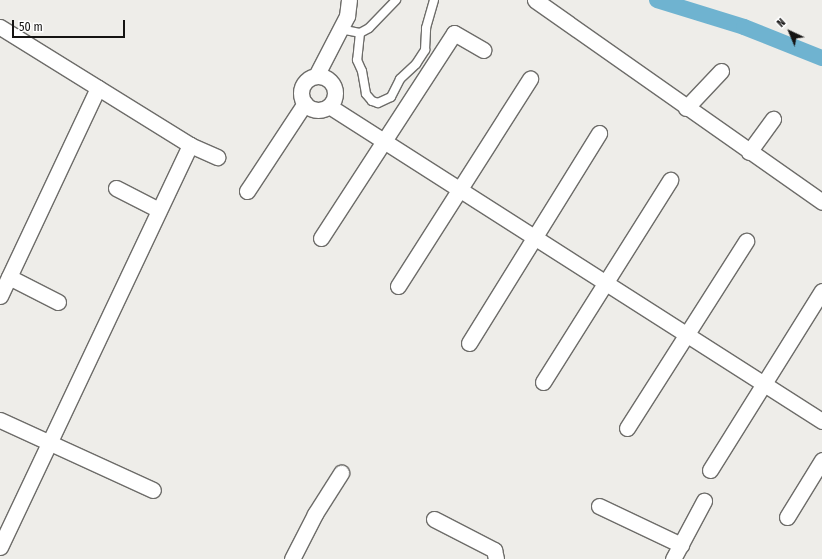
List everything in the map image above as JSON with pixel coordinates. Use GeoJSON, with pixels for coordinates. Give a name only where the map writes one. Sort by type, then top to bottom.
{"type":"FeatureCollection","features":[{"type":"Feature","properties":{"kind":"street"},"geometry":{"type":"LineString","coordinates":[[316,76],[347,16],[349,0]]}},
{"type":"Feature","properties":{"kind":"street"},"geometry":{"type":"LineString","coordinates":[[535,0],[686,108],[822,202]]}},
{"type":"Feature","properties":{"kind":"street"},"geometry":{"type":"LineString","coordinates":[[1,32],[98,88],[190,145],[217,157]]}},
{"type":"Feature","properties":{"kind":"street"},"geometry":{"type":"LineString","coordinates":[[321,238],[383,140],[454,33],[483,50]]}},
{"type":"Feature","properties":{"kind":"street"},"geometry":{"type":"LineString","coordinates":[[686,108],[721,72]]}},
{"type":"Feature","properties":{"kind":"street"},"geometry":{"type":"LineString","coordinates":[[329,106],[335,97],[334,86],[327,78],[316,76],[310,78],[302,86],[301,92],[304,103],[313,109],[329,106],[459,187],[535,238],[822,421]]}},
{"type":"Feature","properties":{"kind":"street"},"geometry":{"type":"LineString","coordinates":[[398,286],[459,187],[530,79]]}},
{"type":"Feature","properties":{"kind":"street"},"geometry":{"type":"LineString","coordinates":[[0,296],[98,88]]}},
{"type":"Feature","properties":{"kind":"street"},"geometry":{"type":"LineString","coordinates":[[248,191],[304,103]]}},
{"type":"Feature","properties":{"kind":"street"},"geometry":{"type":"LineString","coordinates":[[749,152],[773,119]]}},
{"type":"Feature","properties":{"kind":"street"},"geometry":{"type":"LineString","coordinates":[[469,343],[599,133]]}},
{"type":"Feature","properties":{"kind":"street"},"geometry":{"type":"LineString","coordinates":[[0,547],[190,145]]}},
{"type":"Feature","properties":{"kind":"street"},"geometry":{"type":"LineString","coordinates":[[543,382],[670,180]]}},
{"type":"Feature","properties":{"kind":"street"},"geometry":{"type":"LineString","coordinates":[[116,188],[159,210]]}},
{"type":"Feature","properties":{"kind":"street"},"geometry":{"type":"LineString","coordinates":[[627,428],[688,335],[746,241]]}},
{"type":"Feature","properties":{"kind":"street"},"geometry":{"type":"LineString","coordinates":[[9,277],[58,302]]}},
{"type":"Feature","properties":{"kind":"street"},"geometry":{"type":"LineString","coordinates":[[710,470],[822,291]]}},
{"type":"Feature","properties":{"kind":"street"},"geometry":{"type":"LineString","coordinates":[[0,420],[154,490]]}},
{"type":"Feature","properties":{"kind":"street"},"geometry":{"type":"LineString","coordinates":[[787,517],[822,460]]}},
{"type":"Feature","properties":{"kind":"street"},"geometry":{"type":"LineString","coordinates":[[292,559],[315,514],[341,473]]}},
{"type":"Feature","properties":{"kind":"street"},"geometry":{"type":"LineString","coordinates":[[674,559],[704,501]]}},
{"type":"Feature","properties":{"kind":"street"},"geometry":{"type":"LineString","coordinates":[[599,506],[681,545]]}},
{"type":"Feature","properties":{"kind":"street"},"geometry":{"type":"LineString","coordinates":[[434,519],[494,550],[496,559]]}},
{"type":"Feature","properties":{"kind":"lane"},"geometry":{"type":"LineString","coordinates":[[340,29],[360,33],[369,28],[396,0]]}},
{"type":"Feature","properties":{"kind":"lane"},"geometry":{"type":"LineString","coordinates":[[360,33],[357,60],[366,94],[372,102],[378,103],[391,97],[400,79],[416,64],[424,50],[425,34],[434,0]]}},
{"type":"Feature","properties":{"kind":"waterway"},"geometry":{"type":"LineString","coordinates":[[657,0],[744,27],[822,58]]}}]}
